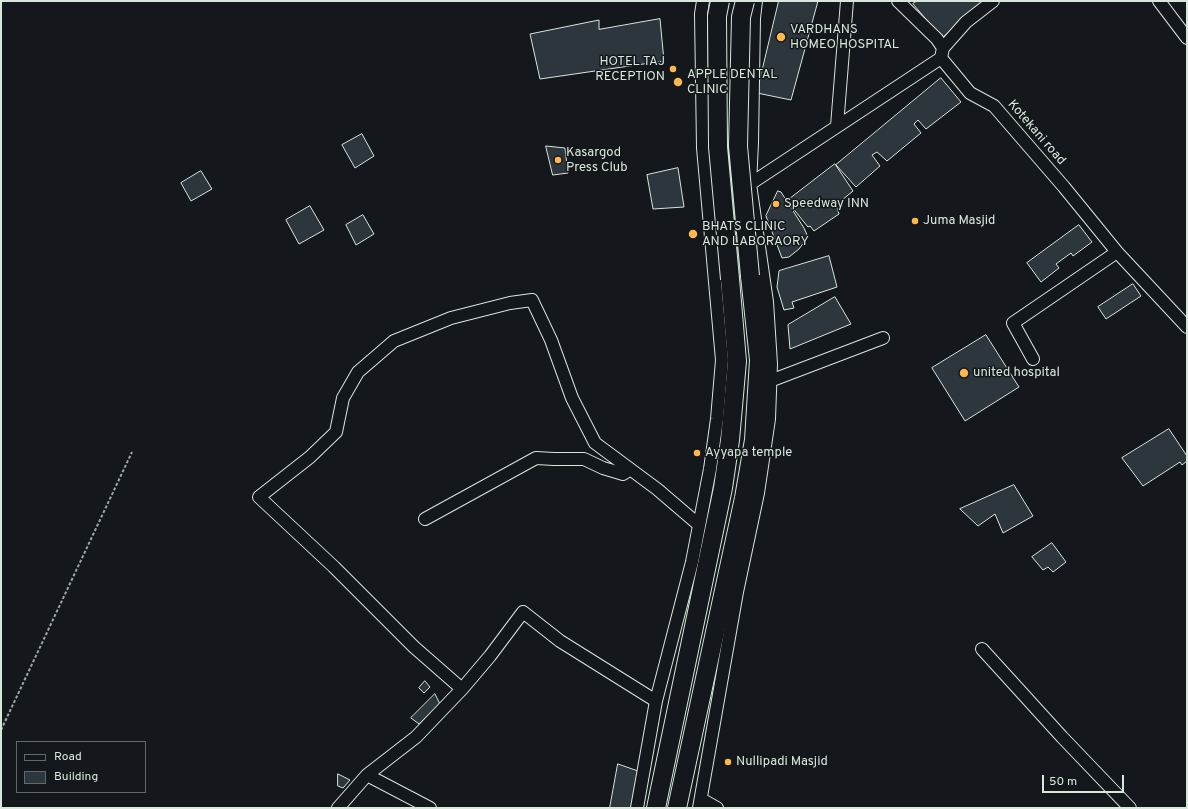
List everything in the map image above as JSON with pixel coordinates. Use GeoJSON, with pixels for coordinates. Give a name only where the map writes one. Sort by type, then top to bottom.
{"type":"FeatureCollection","features":[{"type":"Feature","properties":{"kind":"highway"},"geometry":{"type":"LineString","coordinates":[[656,808],[722,488],[730,440],[737,361],[718,147],[718,16],[720,1]]}},
{"type":"Feature","properties":{"kind":"highway"},"geometry":{"type":"LineString","coordinates":[[677,808],[742,505],[754,440],[759,360],[738,146],[742,17],[744,1]]}},
{"type":"Feature","properties":{"kind":"street"},"geometry":{"type":"LineString","coordinates":[[637,808],[656,701],[692,562],[718,419],[722,360],[704,148],[701,14],[703,1]]}},
{"type":"Feature","properties":{"kind":"street"},"geometry":{"type":"LineString","coordinates":[[717,808],[700,804],[737,592],[758,493],[770,419],[771,364],[767,302],[750,184],[754,18],[756,1]]}},
{"type":"Feature","properties":{"kind":"street"},"geometry":{"type":"LineString","coordinates":[[837,126],[847,1]]}},
{"type":"Feature","properties":{"kind":"street","name":"Kotekani road"},"geometry":{"type":"LineString","coordinates":[[898,1],[937,39],[942,53],[970,93],[994,106],[999,111],[1064,186],[1117,252],[1187,327]]}},
{"type":"Feature","properties":{"kind":"street"},"geometry":{"type":"LineString","coordinates":[[750,184],[942,53],[966,22],[993,1]]}},
{"type":"Feature","properties":{"kind":"street"},"geometry":{"type":"LineString","coordinates":[[1159,1],[1187,38]]}},
{"type":"Feature","properties":{"kind":"street"},"geometry":{"type":"LineString","coordinates":[[1033,360],[1014,324],[1117,252]]}},
{"type":"Feature","properties":{"kind":"street"},"geometry":{"type":"LineString","coordinates":[[462,689],[414,647],[334,567],[259,497],[310,457],[336,432],[343,398],[358,372],[394,341],[451,318],[510,303],[532,300],[551,340],[572,398],[595,443],[629,470],[657,489],[699,525]]}},
{"type":"Feature","properties":{"kind":"street"},"geometry":{"type":"LineString","coordinates":[[770,381],[883,338]]}},
{"type":"Feature","properties":{"kind":"street"},"geometry":{"type":"LineString","coordinates":[[425,519],[536,458],[584,459],[603,468],[623,474],[629,470]]}},
{"type":"Feature","properties":{"kind":"street"},"geometry":{"type":"LineString","coordinates":[[338,808],[367,775],[416,737],[462,689],[490,656],[523,612],[560,641],[656,701]]}},
{"type":"Feature","properties":{"kind":"street"},"geometry":{"type":"LineString","coordinates":[[982,649],[1062,737],[1130,808]]}},
{"type":"Feature","properties":{"kind":"street"},"geometry":{"type":"LineString","coordinates":[[367,775],[430,808]]}},
{"type":"Feature","properties":{"kind":"path"},"geometry":{"type":"LineString","coordinates":[[1,730],[132,452]]}},
{"type":"Feature","properties":{"kind":"building"},"geometry":{"type":"Polygon","coordinates":[[[779,1],[818,1],[791,100],[757,93],[779,1]]]}},
{"type":"Feature","properties":{"kind":"building"},"geometry":{"type":"Polygon","coordinates":[[[917,1],[985,1],[942,38],[913,4],[917,1]]]}},
{"type":"Feature","properties":{"kind":"building"},"geometry":{"type":"Polygon","coordinates":[[[660,19],[664,61],[540,79],[530,34],[599,20],[599,29],[660,19]]]}},
{"type":"Feature","properties":{"kind":"building"},"geometry":{"type":"Polygon","coordinates":[[[941,78],[961,102],[926,129],[918,120],[914,124],[921,133],[887,161],[877,152],[872,155],[880,166],[856,187],[836,165],[941,78]]]}},
{"type":"Feature","properties":{"kind":"building"},"geometry":{"type":"Polygon","coordinates":[[[362,134],[374,156],[355,168],[342,145],[362,134]]]}},
{"type":"Feature","properties":{"kind":"building","name":"Kasargod Press Club"},"geometry":{"type":"Polygon","coordinates":[[[546,146],[565,148],[568,173],[553,175],[546,146]]]}},
{"type":"Feature","properties":{"kind":"building"},"geometry":{"type":"Polygon","coordinates":[[[835,164],[853,191],[836,205],[839,214],[814,231],[810,226],[808,227],[787,201],[835,164]]]}},
{"type":"Feature","properties":{"kind":"building"},"geometry":{"type":"Polygon","coordinates":[[[678,168],[684,207],[653,209],[647,175],[678,168]]]}},
{"type":"Feature","properties":{"kind":"building"},"geometry":{"type":"Polygon","coordinates":[[[201,171],[212,189],[191,201],[181,183],[201,171]]]}},
{"type":"Feature","properties":{"kind":"building"},"geometry":{"type":"Polygon","coordinates":[[[778,191],[781,192],[804,228],[808,237],[799,249],[789,257],[782,258],[766,216],[778,191]]]}},
{"type":"Feature","properties":{"kind":"building"},"geometry":{"type":"Polygon","coordinates":[[[310,206],[324,230],[299,244],[286,220],[310,206]]]}},
{"type":"Feature","properties":{"kind":"building"},"geometry":{"type":"Polygon","coordinates":[[[363,215],[374,234],[356,245],[346,225],[363,215]]]}},
{"type":"Feature","properties":{"kind":"building"},"geometry":{"type":"Polygon","coordinates":[[[1079,225],[1092,242],[1073,256],[1071,253],[1056,264],[1059,268],[1041,282],[1027,263],[1079,225]]]}},
{"type":"Feature","properties":{"kind":"building"},"geometry":{"type":"Polygon","coordinates":[[[829,256],[837,287],[792,302],[794,308],[784,310],[777,287],[779,271],[829,256]]]}},
{"type":"Feature","properties":{"kind":"building"},"geometry":{"type":"Polygon","coordinates":[[[1133,284],[1141,296],[1106,319],[1098,307],[1133,284]]]}},
{"type":"Feature","properties":{"kind":"building"},"geometry":{"type":"Polygon","coordinates":[[[835,297],[851,324],[790,349],[788,325],[835,297]]]}},
{"type":"Feature","properties":{"kind":"building"},"geometry":{"type":"Polygon","coordinates":[[[986,335],[1019,387],[965,421],[932,368],[986,335]]]}},
{"type":"Feature","properties":{"kind":"building"},"geometry":{"type":"Polygon","coordinates":[[[1169,429],[1187,456],[1187,461],[1182,465],[1180,462],[1143,486],[1122,458],[1169,429]]]}},
{"type":"Feature","properties":{"kind":"building"},"geometry":{"type":"Polygon","coordinates":[[[1014,485],[1033,516],[1003,533],[995,514],[978,526],[960,509],[1014,485]]]}},
{"type":"Feature","properties":{"kind":"building"},"geometry":{"type":"Polygon","coordinates":[[[1052,543],[1066,562],[1053,572],[1048,567],[1043,570],[1032,557],[1052,543]]]}},
{"type":"Feature","properties":{"kind":"building"},"geometry":{"type":"Polygon","coordinates":[[[425,681],[430,687],[424,693],[419,688],[425,681]]]}},
{"type":"Feature","properties":{"kind":"building"},"geometry":{"type":"Polygon","coordinates":[[[435,694],[440,704],[419,724],[411,718],[435,694]]]}},
{"type":"Feature","properties":{"kind":"building"},"geometry":{"type":"Polygon","coordinates":[[[618,764],[638,771],[631,808],[610,808],[618,764]]]}},
{"type":"Feature","properties":{"kind":"building"},"geometry":{"type":"Polygon","coordinates":[[[338,774],[350,780],[343,788],[338,786],[338,774]]]}},
{"type":"Feature","properties":{"kind":"place","name":"VARDHANS HOMEO HOSPITAL"},"geometry":{"type":"Point","coordinates":[781,37]}},
{"type":"Feature","properties":{"kind":"place","name":"HOTEL TAJ RECEPTION"},"geometry":{"type":"Point","coordinates":[673,69]}},
{"type":"Feature","properties":{"kind":"place","name":"APPLE DENTAL CLINIC"},"geometry":{"type":"Point","coordinates":[678,82]}},
{"type":"Feature","properties":{"kind":"place","name":"Kasargod Press Club"},"geometry":{"type":"Point","coordinates":[558,160]}},
{"type":"Feature","properties":{"kind":"place","name":"Speedway INN"},"geometry":{"type":"Point","coordinates":[776,204]}},
{"type":"Feature","properties":{"kind":"place","name":"Juma Masjid"},"geometry":{"type":"Point","coordinates":[915,221]}},
{"type":"Feature","properties":{"kind":"place","name":"BHATS CLINIC AND LABORAORY"},"geometry":{"type":"Point","coordinates":[693,234]}},
{"type":"Feature","properties":{"kind":"place","name":"united hospital"},"geometry":{"type":"Point","coordinates":[964,373]}},
{"type":"Feature","properties":{"kind":"place","name":"Ayyapa temple"},"geometry":{"type":"Point","coordinates":[697,453]}},
{"type":"Feature","properties":{"kind":"place","name":"Nullipadi Masjid"},"geometry":{"type":"Point","coordinates":[728,762]}}]}
